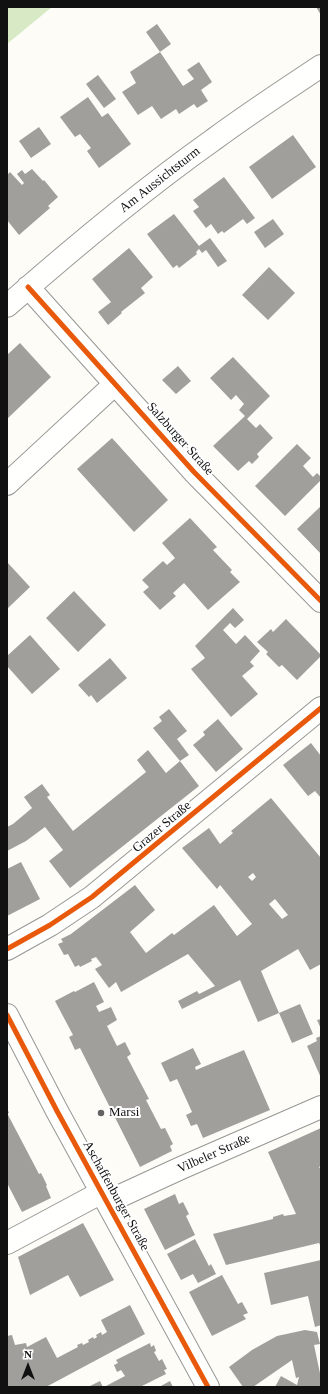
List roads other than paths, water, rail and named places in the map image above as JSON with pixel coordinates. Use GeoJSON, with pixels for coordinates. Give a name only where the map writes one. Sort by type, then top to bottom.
{"type":"FeatureCollection","features":[{"type":"Feature","properties":{"kind":"street","name":"Am Aussichtsturm"},"geometry":{"type":"LineString","coordinates":[[7,306],[53,266],[151,186],[212,140],[321,66]]}},
{"type":"Feature","properties":{"kind":"street","name":"Salzburger Straße"},"geometry":{"type":"LineString","coordinates":[[28,287],[194,472],[321,601]]}},
{"type":"Feature","properties":{"kind":"street"},"geometry":{"type":"LineString","coordinates":[[7,484],[115,384]]}},
{"type":"Feature","properties":{"kind":"street","name":"Grazer Straße"},"geometry":{"type":"LineString","coordinates":[[7,949],[55,922],[92,897],[321,708]]}},
{"type":"Feature","properties":{"kind":"street","name":"Aschaffenburger Straße"},"geometry":{"type":"LineString","coordinates":[[7,1015],[57,1111],[208,1387]]}},
{"type":"Feature","properties":{"kind":"street","name":"Vilbeler Straße"},"geometry":{"type":"LineString","coordinates":[[7,1243],[104,1197],[181,1168],[321,1107]]}},
{"type":"Feature","properties":{"kind":"place","name":"Marsi"},"geometry":{"type":"Point","coordinates":[101,1113]}}]}
